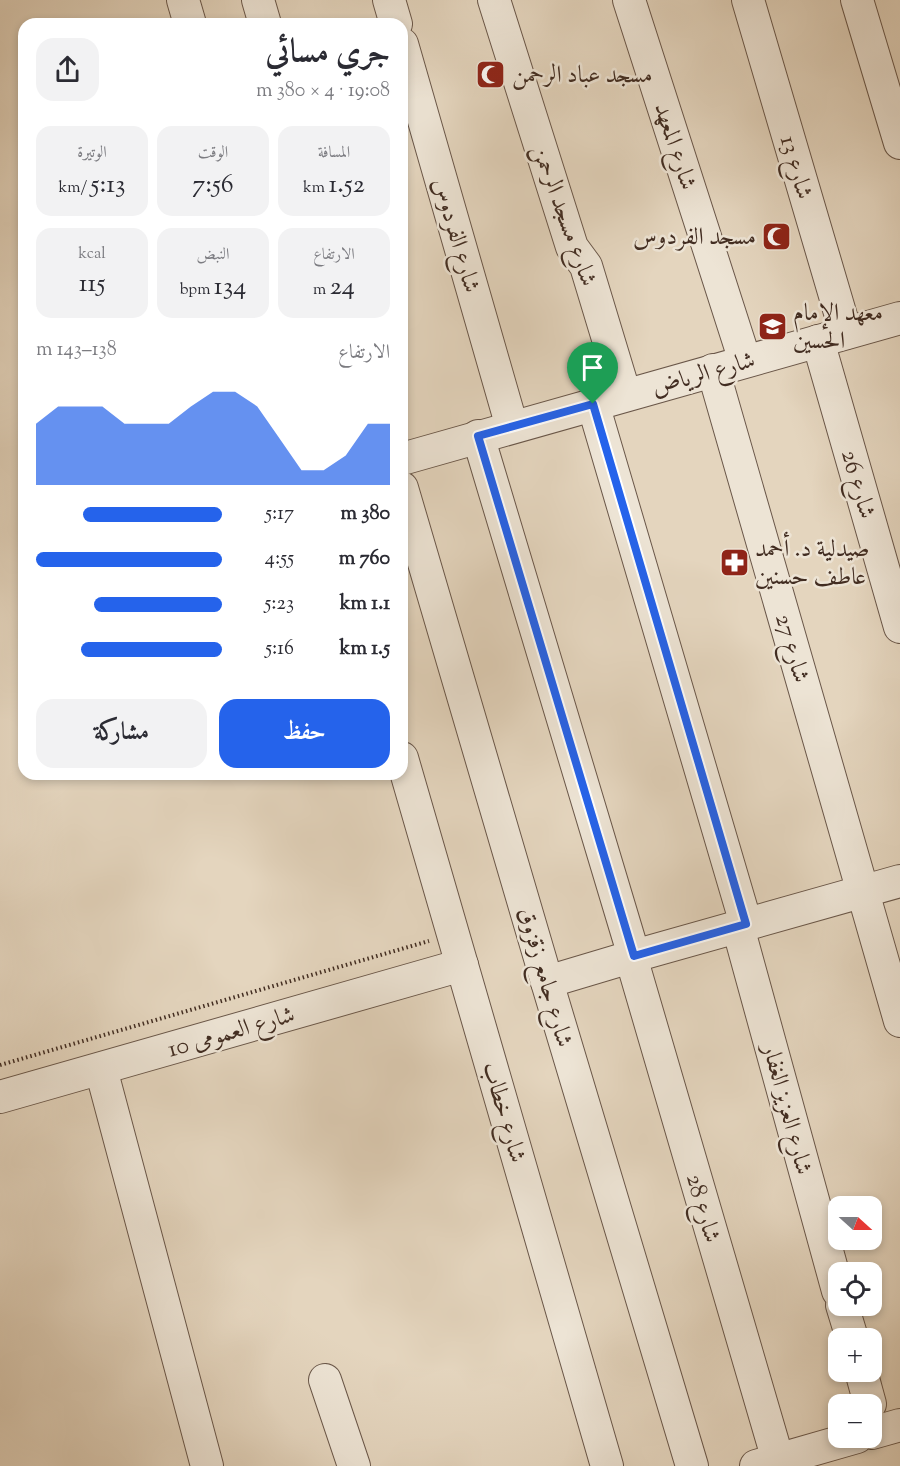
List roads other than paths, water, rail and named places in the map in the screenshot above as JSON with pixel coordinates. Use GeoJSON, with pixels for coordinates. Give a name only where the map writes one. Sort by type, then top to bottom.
{"type":"FeatureCollection","features":[{"type":"Feature","properties":{"kind":"street"},"geometry":{"type":"LineString","coordinates":[[183,0],[188,18]]}},
{"type":"Feature","properties":{"kind":"street"},"geometry":{"type":"LineString","coordinates":[[258,0],[263,18]]}},
{"type":"Feature","properties":{"kind":"street"},"geometry":{"type":"LineString","coordinates":[[389,0],[394,18]]}},
{"type":"Feature","properties":{"kind":"street","name":"شارع مسجد الرحمن"},"geometry":{"type":"LineString","coordinates":[[494,0],[572,248],[586,266],[625,395]]}},
{"type":"Feature","properties":{"kind":"street","name":"شارع المعهد"},"geometry":{"type":"LineString","coordinates":[[628,0],[745,361]]}},
{"type":"Feature","properties":{"kind":"street","name":"شارع 13"},"geometry":{"type":"LineString","coordinates":[[748,0],[832,337]]}},
{"type":"Feature","properties":{"kind":"street"},"geometry":{"type":"LineString","coordinates":[[857,0],[900,143]]}},
{"type":"Feature","properties":{"kind":"street","name":"شارع الفردوس"},"geometry":{"type":"LineString","coordinates":[[408,65],[512,427]]}},
{"type":"Feature","properties":{"kind":"street","name":"شارع الرياض"},"geometry":{"type":"LineString","coordinates":[[408,457],[900,318]]}},
{"type":"Feature","properties":{"kind":"street","name":"شارع 26"},"geometry":{"type":"LineString","coordinates":[[832,337],[900,627]]}},
{"type":"Feature","properties":{"kind":"street","name":"شارع 27"},"geometry":{"type":"LineString","coordinates":[[713,370],[900,1021]]}},
{"type":"Feature","properties":{"kind":"street"},"geometry":{"type":"LineString","coordinates":[[593,404],[742,926]]}},
{"type":"Feature","properties":{"kind":"street","name":"شارع 28"},"geometry":{"type":"LineString","coordinates":[[478,436],[632,957],[767,1463]]}},
{"type":"Feature","properties":{"kind":"street","name":"شارع جامع زقزوق"},"geometry":{"type":"LineString","coordinates":[[408,508],[692,1466]]}},
{"type":"Feature","properties":{"kind":"street","name":"شارع خطاب"},"geometry":{"type":"LineString","coordinates":[[408,779],[601,1464]]}},
{"type":"Feature","properties":{"kind":"street"},"geometry":{"type":"LineString","coordinates":[[547,982],[900,881]]}},
{"type":"Feature","properties":{"kind":"street","name":"شارع العزيز الغفار"},"geometry":{"type":"LineString","coordinates":[[742,926],[830,1262]]}},
{"type":"Feature","properties":{"kind":"street","name":"شارع العمومى 10"},"geometry":{"type":"LineString","coordinates":[[0,1097],[462,965]]}},
{"type":"Feature","properties":{"kind":"street"},"geometry":{"type":"LineString","coordinates":[[100,1068],[207,1466]]}},
{"type":"Feature","properties":{"kind":"street"},"geometry":{"type":"LineString","coordinates":[[325,1380],[354,1466]]}},
{"type":"Feature","properties":{"kind":"street"},"geometry":{"type":"LineString","coordinates":[[767,1463],[829,1456]]}},
{"type":"Feature","properties":{"kind":"place","name":"مسجد عباد الرحمن"},"geometry":{"type":"Point","coordinates":[491,74]}},
{"type":"Feature","properties":{"kind":"place","name":"مسجد الفردوس"},"geometry":{"type":"Point","coordinates":[777,236]}},
{"type":"Feature","properties":{"kind":"place","name":"معهد الإمام الحسين"},"geometry":{"type":"Point","coordinates":[772,326]}},
{"type":"Feature","properties":{"kind":"place","name":"صيدلية د. أحمد عاطف حسنين"},"geometry":{"type":"Point","coordinates":[734,562]}}]}
